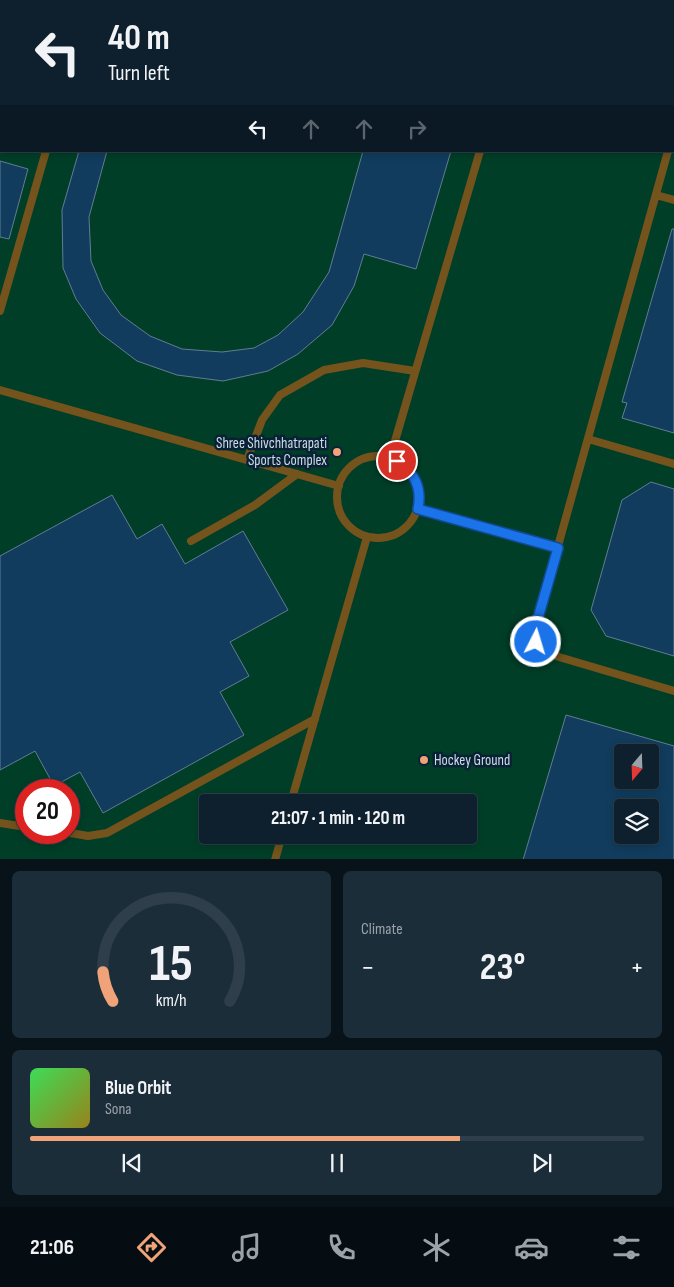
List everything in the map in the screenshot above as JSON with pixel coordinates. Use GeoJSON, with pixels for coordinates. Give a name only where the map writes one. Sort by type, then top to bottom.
{"type":"FeatureCollection","features":[{"type":"Feature","properties":{"kind":"lane"},"geometry":{"type":"LineString","coordinates":[[0,311],[46,152]]}},
{"type":"Feature","properties":{"kind":"lane"},"geometry":{"type":"LineString","coordinates":[[390,458],[480,152]]}},
{"type":"Feature","properties":{"kind":"lane"},"geometry":{"type":"LineString","coordinates":[[668,152],[536,625],[536,642],[544,652],[674,691]]}},
{"type":"Feature","properties":{"kind":"lane"},"geometry":{"type":"LineString","coordinates":[[656,195],[674,200]]}},
{"type":"Feature","properties":{"kind":"lane"},"geometry":{"type":"LineString","coordinates":[[247,460],[262,420],[280,395],[324,370],[362,363],[414,371]]}},
{"type":"Feature","properties":{"kind":"lane"},"geometry":{"type":"LineString","coordinates":[[0,390],[339,486]]}},
{"type":"Feature","properties":{"kind":"lane"},"geometry":{"type":"LineString","coordinates":[[588,439],[674,464]]}},
{"type":"Feature","properties":{"kind":"lane"},"geometry":{"type":"LineString","coordinates":[[374,456],[390,458],[404,465],[414,478],[419,493],[418,509],[410,523],[398,534],[383,538],[367,537],[352,529],[342,517],[337,502],[339,486],[346,472],[358,461],[374,456]]}},
{"type":"Feature","properties":{"kind":"lane"},"geometry":{"type":"LineString","coordinates":[[192,541],[255,505],[297,474]]}},
{"type":"Feature","properties":{"kind":"lane"},"geometry":{"type":"LineString","coordinates":[[418,509],[558,548]]}},
{"type":"Feature","properties":{"kind":"lane"},"geometry":{"type":"LineString","coordinates":[[293,794],[367,537]]}},
{"type":"Feature","properties":{"kind":"lane"},"geometry":{"type":"LineString","coordinates":[[80,835],[88,836],[107,833],[315,719]]}},
{"type":"Feature","properties":{"kind":"lane"},"geometry":{"type":"LineString","coordinates":[[0,823],[15,825]]}},
{"type":"Feature","properties":{"kind":"lane"},"geometry":{"type":"LineString","coordinates":[[275,859],[279,844]]}},
{"type":"Feature","properties":{"kind":"green space","name":"Shree Shivchhatrapati Sports Complex"},"geometry":{"type":"Polygon","coordinates":[[[0,152],[674,152],[674,859],[0,859],[0,152]]]}},
{"type":"Feature","properties":{"kind":"building"},"geometry":{"type":"Polygon","coordinates":[[[79,152],[107,152],[89,217],[91,261],[103,290],[121,315],[150,336],[182,349],[222,352],[254,348],[278,335],[303,312],[329,272],[363,152],[451,152],[416,269],[364,254],[354,286],[332,325],[298,354],[268,371],[223,381],[177,375],[137,361],[100,333],[76,299],[63,268],[62,210],[79,152]]]}},
{"type":"Feature","properties":{"kind":"building"},"geometry":{"type":"Polygon","coordinates":[[[0,161],[28,169],[9,239],[0,237],[0,161]]]}},
{"type":"Feature","properties":{"kind":"building"},"geometry":{"type":"Polygon","coordinates":[[[672,229],[674,229],[674,433],[622,418],[627,403],[622,402],[672,229]]]}},
{"type":"Feature","properties":{"kind":"building"},"geometry":{"type":"Polygon","coordinates":[[[651,482],[674,489],[674,656],[606,636],[591,610],[622,500],[651,482]]]}},
{"type":"Feature","properties":{"kind":"building"},"geometry":{"type":"Polygon","coordinates":[[[112,495],[137,539],[162,524],[185,564],[243,531],[288,610],[230,642],[249,676],[220,692],[244,735],[103,813],[80,772],[67,779],[50,779],[35,751],[0,770],[0,556],[112,495]]]}},
{"type":"Feature","properties":{"kind":"building"},"geometry":{"type":"Polygon","coordinates":[[[566,715],[674,746],[674,859],[523,859],[566,715]]]}},
{"type":"Feature","properties":{"kind":"place","name":"Shree Shivchhatrapati Sports Complex"},"geometry":{"type":"Point","coordinates":[337,452]}},
{"type":"Feature","properties":{"kind":"place","name":"Hockey Ground"},"geometry":{"type":"Point","coordinates":[424,760]}},
{"type":"Feature","properties":{"kind":"route"},"geometry":{"type":"LineString","coordinates":[[397,461],[410,471],[418,485],[420,501],[418,509],[558,548],[536,625],[536,642]]}}]}
